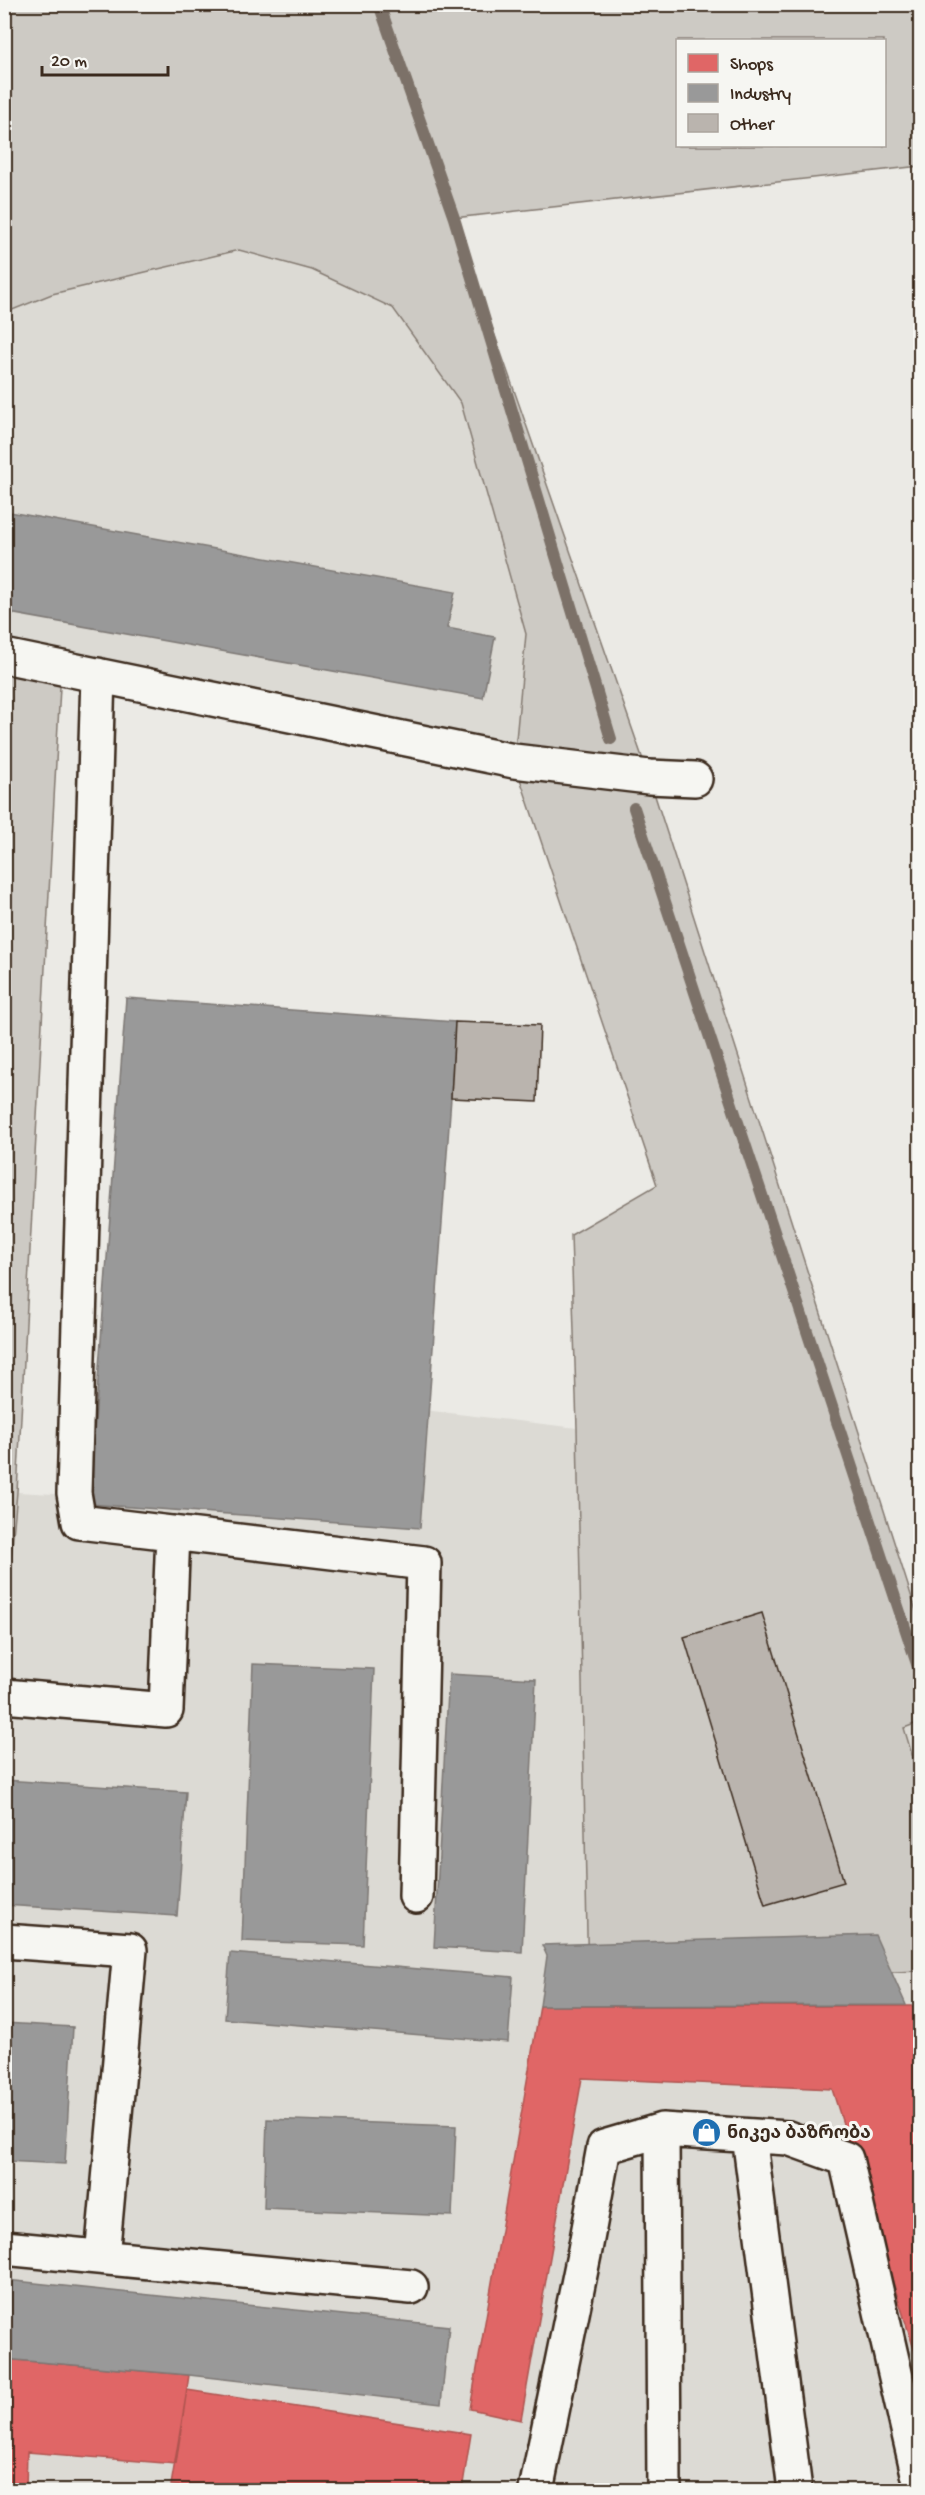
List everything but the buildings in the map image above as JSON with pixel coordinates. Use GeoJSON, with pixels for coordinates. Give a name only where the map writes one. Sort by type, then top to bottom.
{"type":"FeatureCollection","features":[{"type":"Feature","properties":{"kind":"lane"},"geometry":{"type":"LineString","coordinates":[[4,656],[514,760],[649,777],[694,779]]}},
{"type":"Feature","properties":{"kind":"lane"},"geometry":{"type":"LineString","coordinates":[[98,675],[74,1493],[79,1522],[424,1563],[416,1896]]}},
{"type":"Feature","properties":{"kind":"lane"},"geometry":{"type":"LineString","coordinates":[[4,1696],[166,1710],[173,1533]]}},
{"type":"Feature","properties":{"kind":"lane"},"geometry":{"type":"LineString","coordinates":[[4,1941],[130,1950],[102,2257]]}},
{"type":"Feature","properties":{"kind":"lane"},"geometry":{"type":"LineString","coordinates":[[662,2130],[664,2490]]}},
{"type":"Feature","properties":{"kind":"lane"},"geometry":{"type":"LineString","coordinates":[[536,2490],[604,2147],[662,2130],[788,2138],[846,2159],[921,2482]]}},
{"type":"Feature","properties":{"kind":"lane"},"geometry":{"type":"LineString","coordinates":[[749,2136],[795,2490]]}},
{"type":"Feature","properties":{"kind":"lane"},"geometry":{"type":"LineString","coordinates":[[4,2248],[411,2287]]}},
{"type":"Feature","properties":{"kind":"shaded area"},"geometry":{"type":"Polygon","coordinates":[[[5,5],[920,5],[920,166],[454,218],[649,777],[920,1623],[920,1722],[904,1728],[920,1781],[920,1971],[588,1984],[571,1235],[657,1185],[514,761],[526,634],[461,403],[393,308],[312,270],[239,250],[52,294],[5,313],[5,5]]]}},
{"type":"Feature","properties":{"kind":"shaded area"},"geometry":{"type":"Polygon","coordinates":[[[239,250],[312,270],[393,308],[461,403],[526,635],[514,761],[5,656],[5,313],[52,294],[239,250]]]}},
{"type":"Feature","properties":{"kind":"shaded area"},"geometry":{"type":"Polygon","coordinates":[[[5,656],[61,668],[17,1492],[5,1624],[5,656]]]}},
{"type":"Feature","properties":{"kind":"shaded area"},"geometry":{"type":"Polygon","coordinates":[[[390,1406],[577,1428],[588,1983],[920,1971],[920,2490],[5,2490],[4,1624],[17,1492],[373,1511],[390,1406]]]}},
{"type":"Feature","properties":{"kind":"shaded area"},"geometry":{"type":"Polygon","coordinates":[[[920,1722],[920,1781],[904,1727],[920,1722]]]}},
{"type":"Feature","properties":{"kind":"waterway"},"geometry":{"type":"LineString","coordinates":[[379,4],[454,218],[611,739]]}},
{"type":"Feature","properties":{"kind":"waterway"},"geometry":{"type":"LineString","coordinates":[[634,808],[920,1673]]}},
{"type":"Feature","properties":{"kind":"place","name":"ნიკეა ბაზრობა"},"geometry":{"type":"Point","coordinates":[706,2132]}}]}
